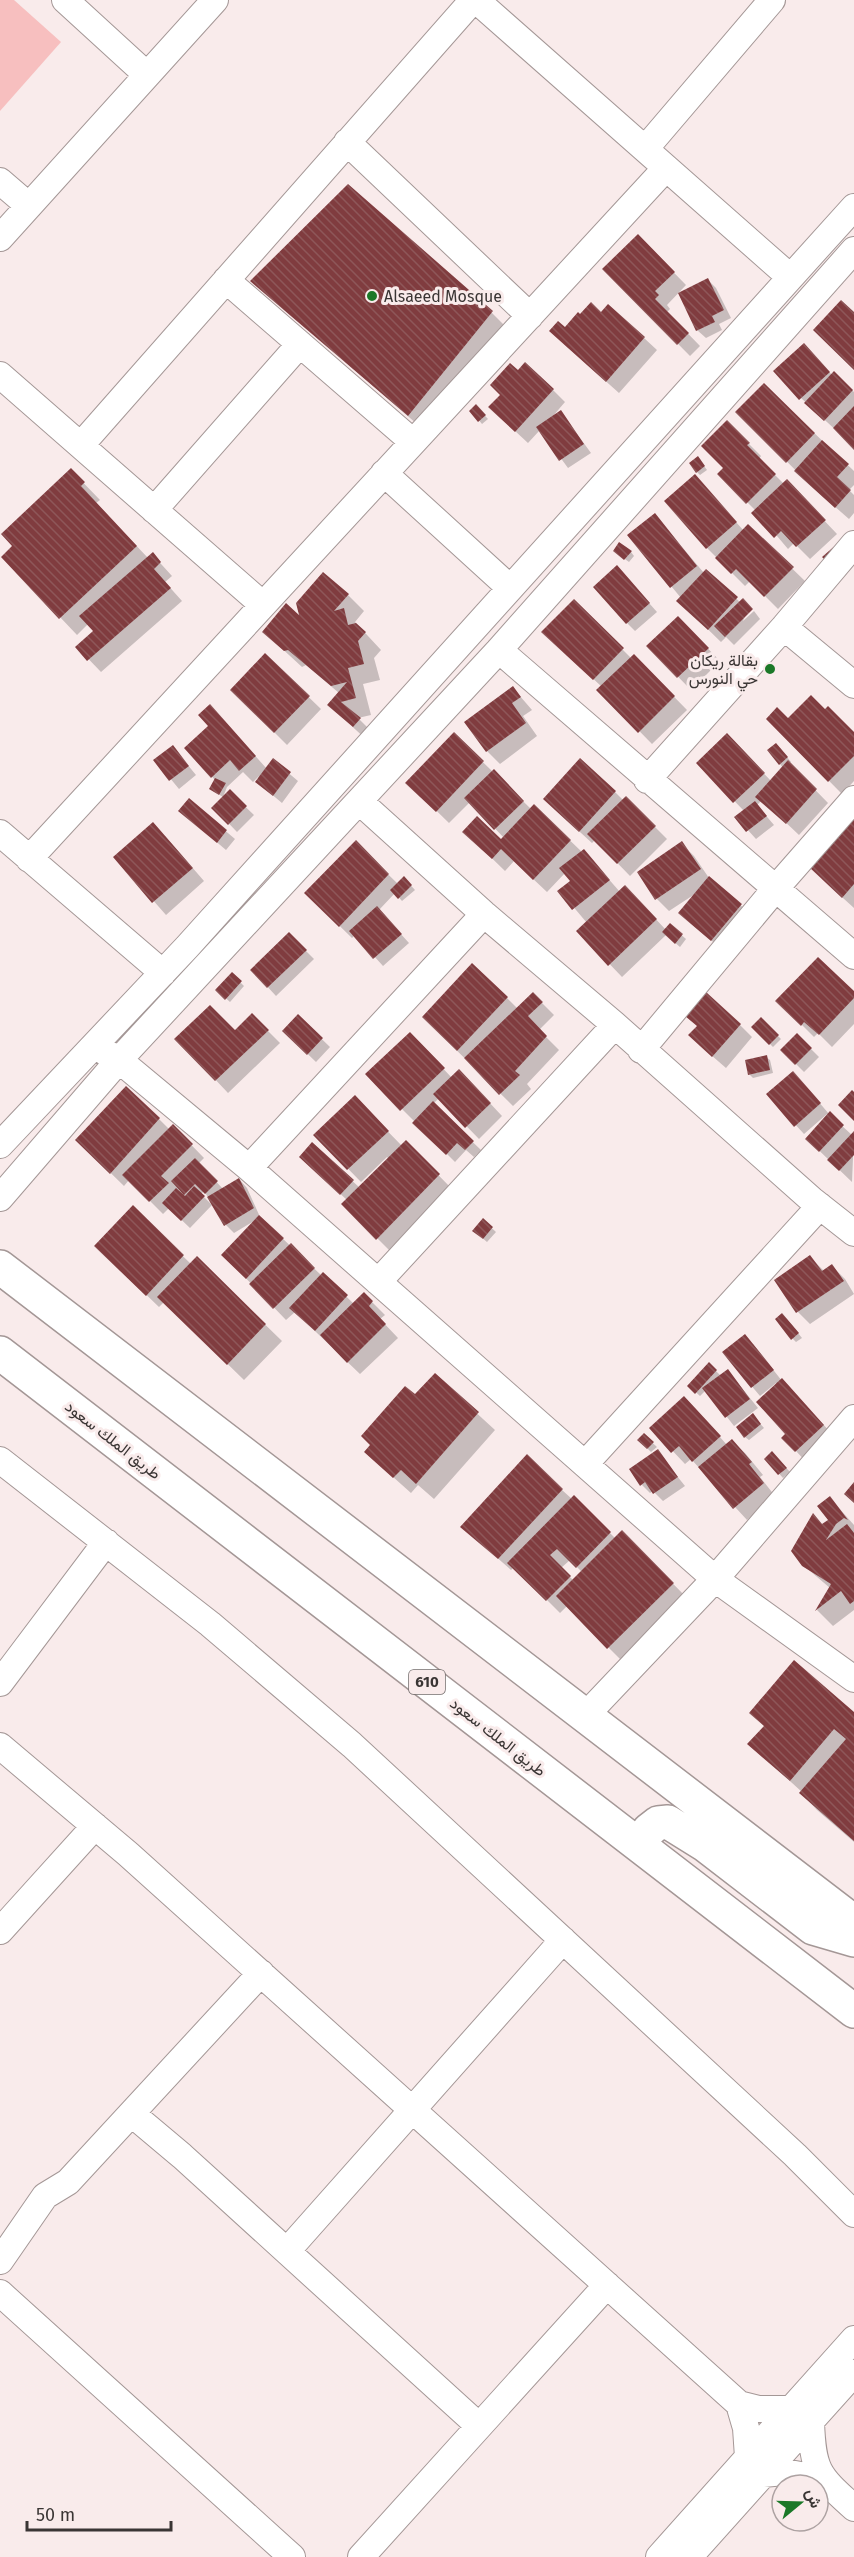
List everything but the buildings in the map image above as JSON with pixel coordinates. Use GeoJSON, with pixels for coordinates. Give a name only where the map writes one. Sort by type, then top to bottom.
{"type":"FeatureCollection","features":[{"type":"Feature","properties":{"kind":"main road"},"geometry":{"type":"LineString","coordinates":[[0,1267],[854,1922]]}},
{"type":"Feature","properties":{"kind":"main road","name":"طريق الملك سعود"},"geometry":{"type":"LineString","coordinates":[[0,1353],[854,2011]]}},
{"type":"Feature","properties":{"kind":"main road"},"geometry":{"type":"LineString","coordinates":[[643,1848],[644,1838],[649,1830],[658,1823],[668,1822],[705,1845],[813,1928],[854,1940]]}},
{"type":"Feature","properties":{"kind":"street"},"geometry":{"type":"LineString","coordinates":[[65,0],[147,75]]}},
{"type":"Feature","properties":{"kind":"street"},"geometry":{"type":"LineString","coordinates":[[0,238],[215,0]]}},
{"type":"Feature","properties":{"kind":"street"},"geometry":{"type":"LineString","coordinates":[[81,445],[474,0],[790,277]]}},
{"type":"Feature","properties":{"kind":"street"},"geometry":{"type":"LineString","coordinates":[[645,149],[772,0]]}},
{"type":"Feature","properties":{"kind":"street"},"geometry":{"type":"LineString","coordinates":[[347,142],[530,316]]}},
{"type":"Feature","properties":{"kind":"street"},"geometry":{"type":"LineString","coordinates":[[28,859],[666,168]]}},
{"type":"Feature","properties":{"kind":"street"},"geometry":{"type":"LineString","coordinates":[[0,181],[29,206]]}},
{"type":"Feature","properties":{"kind":"street"},"geometry":{"type":"LineString","coordinates":[[0,1145],[163,973],[854,207]]}},
{"type":"Feature","properties":{"kind":"street"},"geometry":{"type":"LineString","coordinates":[[0,1198],[119,1060],[499,650],[854,250]]}},
{"type":"Feature","properties":{"kind":"street"},"geometry":{"type":"LineString","coordinates":[[226,280],[413,442]]}},
{"type":"Feature","properties":{"kind":"street"},"geometry":{"type":"LineString","coordinates":[[154,510],[300,344]]}},
{"type":"Feature","properties":{"kind":"street"},"geometry":{"type":"LineString","coordinates":[[0,375],[263,604]]}},
{"type":"Feature","properties":{"kind":"street"},"geometry":{"type":"LineString","coordinates":[[384,473],[510,588]]}},
{"type":"Feature","properties":{"kind":"street"},"geometry":{"type":"LineString","coordinates":[[647,780],[854,544]]}},
{"type":"Feature","properties":{"kind":"street"},"geometry":{"type":"LineString","coordinates":[[783,627],[854,686]]}},
{"type":"Feature","properties":{"kind":"street"},"geometry":{"type":"LineString","coordinates":[[499,650],[647,780],[854,956]]}},
{"type":"Feature","properties":{"kind":"street"},"geometry":{"type":"LineString","coordinates":[[641,1050],[776,888],[854,799]]}},
{"type":"Feature","properties":{"kind":"street"},"geometry":{"type":"LineString","coordinates":[[360,802],[484,914],[854,1233]]}},
{"type":"Feature","properties":{"kind":"street"},"geometry":{"type":"LineString","coordinates":[[0,833],[163,973]]}},
{"type":"Feature","properties":{"kind":"street"},"geometry":{"type":"LineString","coordinates":[[249,1168],[484,914]]}},
{"type":"Feature","properties":{"kind":"street"},"geometry":{"type":"LineString","coordinates":[[378,1282],[615,1025]]}},
{"type":"Feature","properties":{"kind":"street"},"geometry":{"type":"LineString","coordinates":[[93,1046],[119,1060],[249,1168],[715,1579],[852,1673]]}},
{"type":"Feature","properties":{"kind":"street"},"geometry":{"type":"LineString","coordinates":[[585,1464],[820,1206]]}},
{"type":"Feature","properties":{"kind":"street"},"geometry":{"type":"LineString","coordinates":[[585,1716],[715,1579],[854,1418]]}},
{"type":"Feature","properties":{"kind":"street"},"geometry":{"type":"LineString","coordinates":[[0,1460],[210,1624],[352,1745],[795,2155],[854,2214]]}},
{"type":"Feature","properties":{"kind":"street"},"geometry":{"type":"LineString","coordinates":[[0,1683],[106,1542]]}},
{"type":"Feature","properties":{"kind":"street"},"geometry":{"type":"LineString","coordinates":[[0,1746],[95,1826],[261,1973],[739,2404],[801,2415],[854,2373]]}},
{"type":"Feature","properties":{"kind":"street"},"geometry":{"type":"LineString","coordinates":[[0,1931],[95,1826]]}},
{"type":"Feature","properties":{"kind":"street"},"geometry":{"type":"LineString","coordinates":[[287,2251],[563,1940]]}},
{"type":"Feature","properties":{"kind":"street"},"geometry":{"type":"LineString","coordinates":[[0,2261],[45,2196],[68,2182],[261,1973]]}},
{"type":"Feature","properties":{"kind":"street"},"geometry":{"type":"LineString","coordinates":[[132,2114],[182,2156],[479,2426]]}},
{"type":"Feature","properties":{"kind":"street"},"geometry":{"type":"LineString","coordinates":[[361,2557],[607,2286]]}},
{"type":"Feature","properties":{"kind":"street"},"geometry":{"type":"LineString","coordinates":[[0,2293],[292,2557]]}},
{"type":"Feature","properties":{"kind":"street"},"geometry":{"type":"LineString","coordinates":[[689,2557],[756,2466],[801,2415],[854,2339]]}},
{"type":"Feature","properties":{"kind":"street"},"geometry":{"type":"LineString","coordinates":[[739,2404],[756,2466]]}},
{"type":"Feature","properties":{"kind":"street"},"geometry":{"type":"LineString","coordinates":[[801,2415],[819,2473]]}},
{"type":"Feature","properties":{"kind":"street"},"geometry":{"type":"LineString","coordinates":[[756,2466],[789,2473]]}},
{"type":"Feature","properties":{"kind":"street"},"geometry":{"type":"LineString","coordinates":[[659,2557],[756,2466]]}},
{"type":"Feature","properties":{"kind":"street"},"geometry":{"type":"LineString","coordinates":[[830,2487],[854,2508]]}},
{"type":"Feature","properties":{"kind":"shaded area"},"geometry":{"type":"Polygon","coordinates":[[[0,0],[14,0],[61,42],[0,111],[0,0]]]}},
{"type":"Feature","properties":{"kind":"place","name":"Alsaeed Mosque"},"geometry":{"type":"Point","coordinates":[372,296]}},
{"type":"Feature","properties":{"kind":"place","name":"بقالة ريكان حي النورس"},"geometry":{"type":"Point","coordinates":[770,669]}}]}
